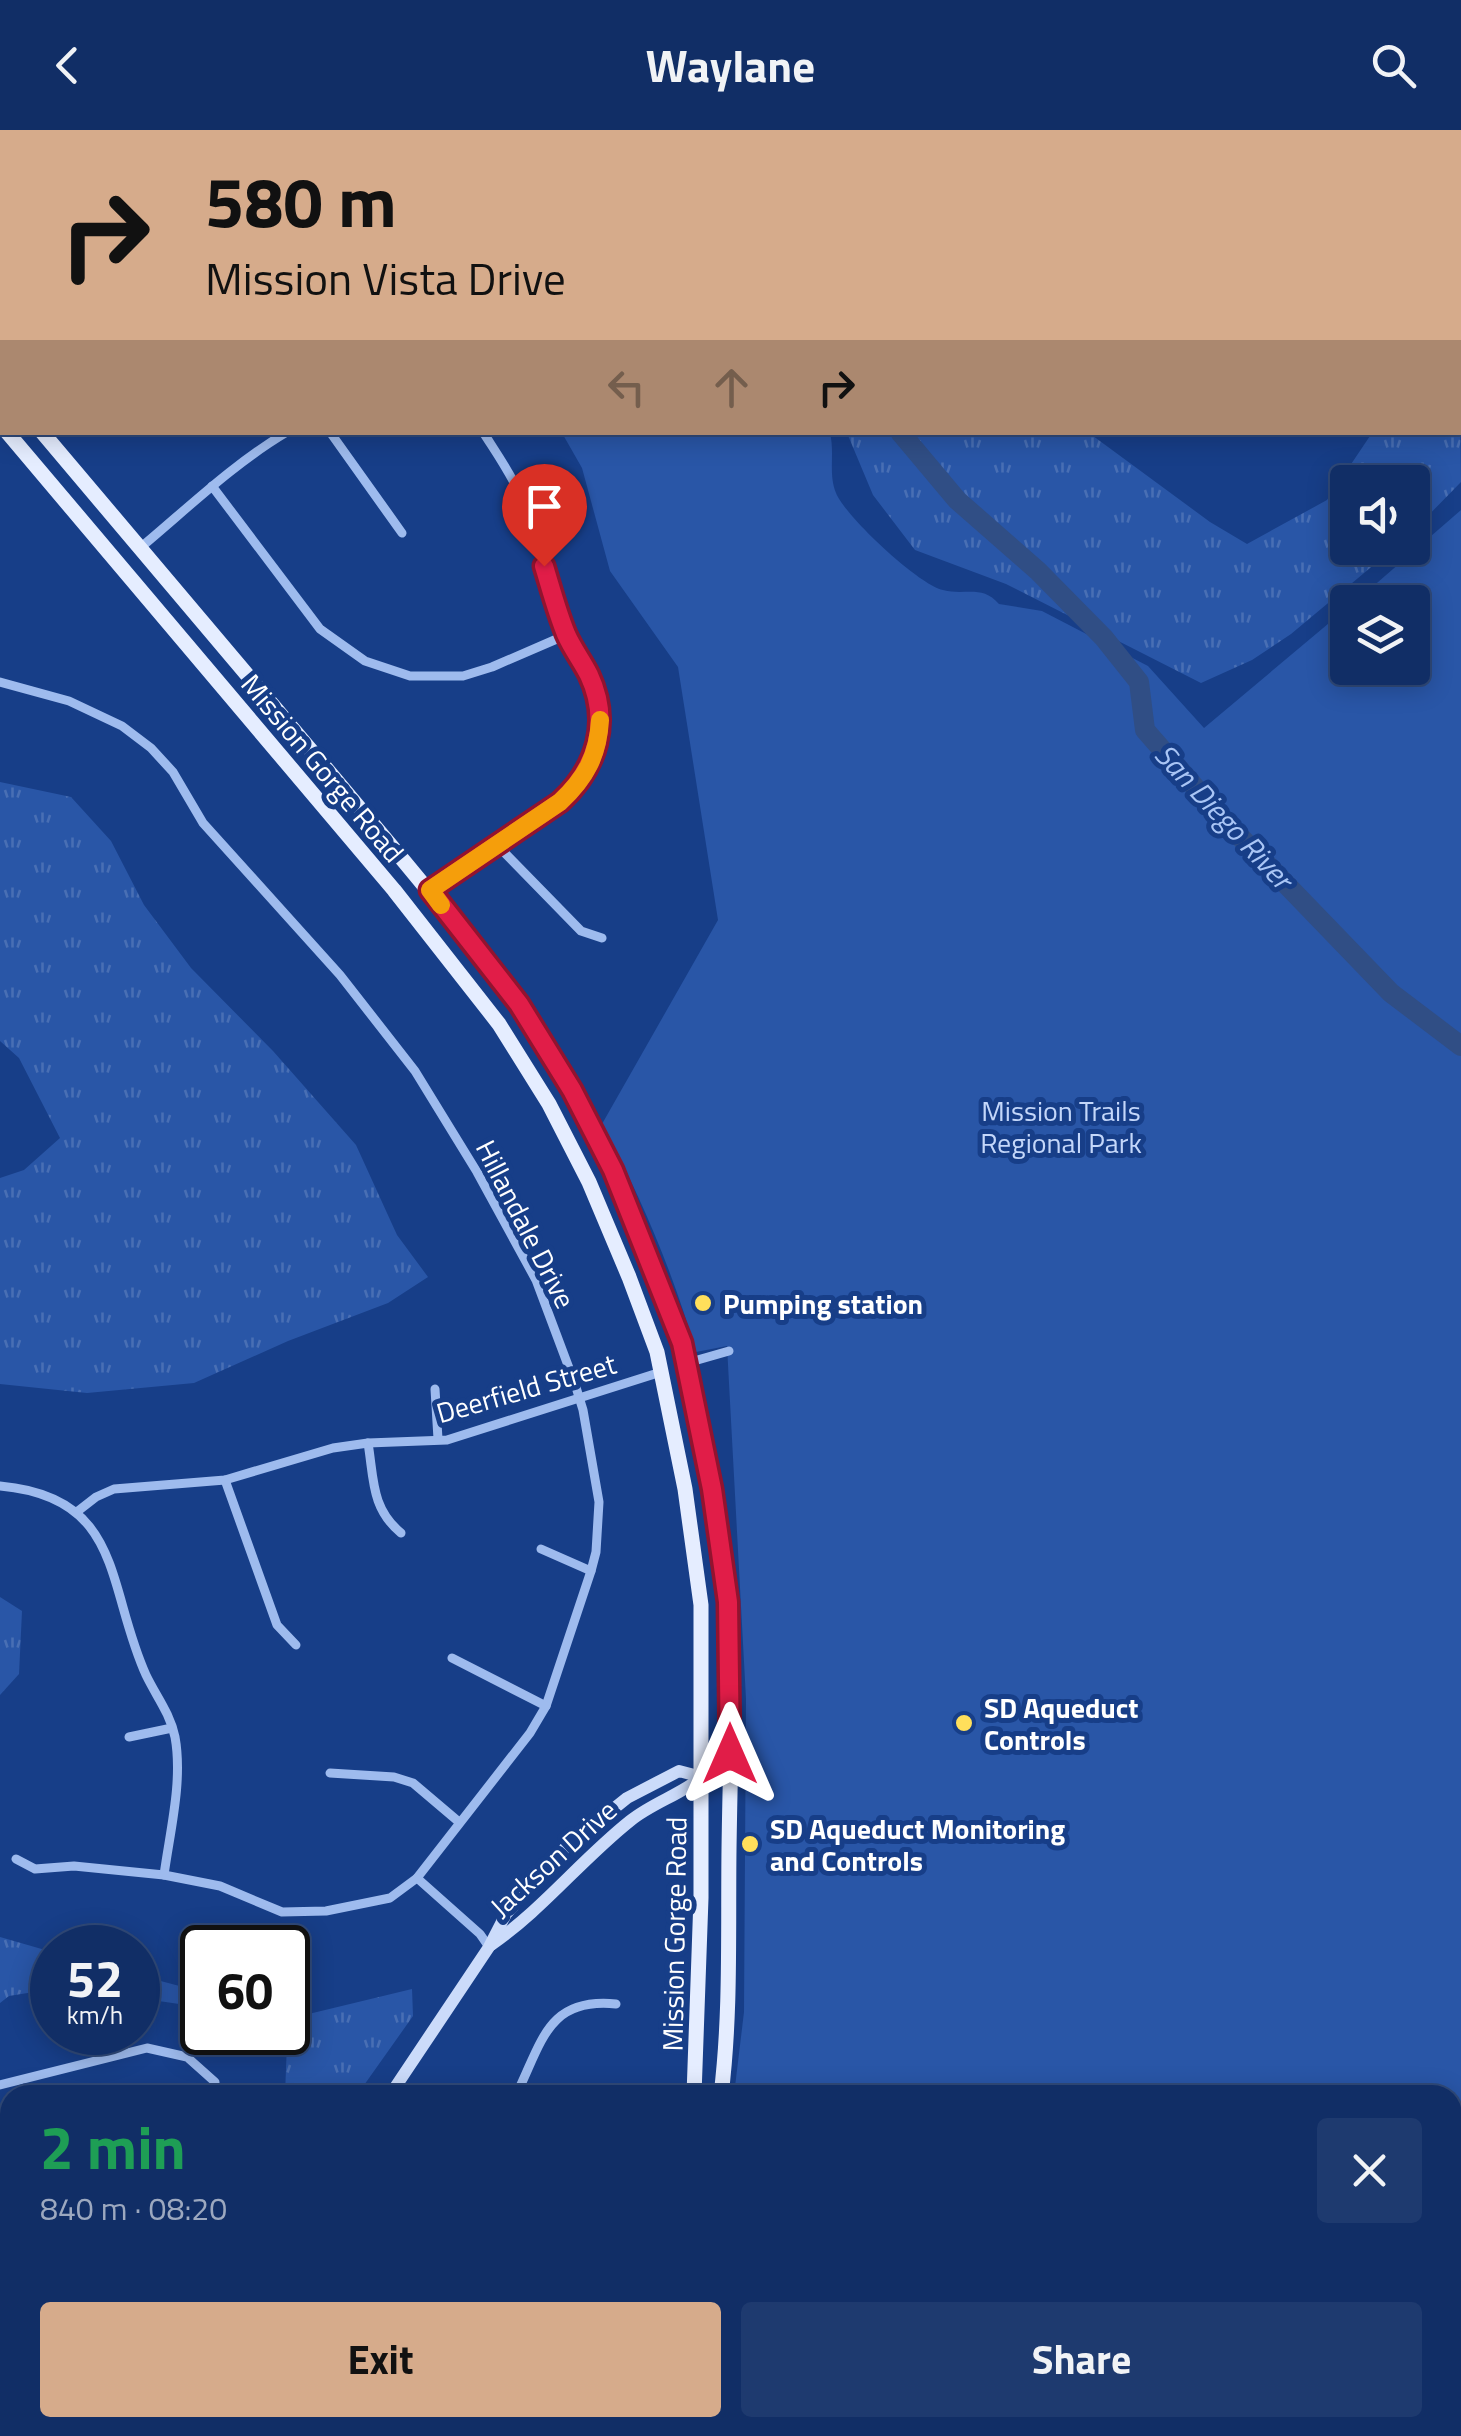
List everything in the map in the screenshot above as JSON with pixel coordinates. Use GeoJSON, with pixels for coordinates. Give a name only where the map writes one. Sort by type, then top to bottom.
{"type":"FeatureCollection","features":[{"type":"Feature","properties":{"kind":"main road","name":"Mission Gorge Road"},"geometry":{"type":"LineString","coordinates":[[9,435],[394,890],[499,1024],[548,1104],[629,1276],[661,1372],[685,1489],[701,1605],[702,1777],[694,2085]]}},
{"type":"Feature","properties":{"kind":"main road","name":"Mission Gorge Road"},"geometry":{"type":"LineString","coordinates":[[45,435],[430,890],[519,1004],[572,1090],[613,1170],[648,1254],[682,1343],[712,1489],[728,1602],[730,1774],[721,2085]]}},
{"type":"Feature","properties":{"kind":"main road","name":"Jackson Drive"},"geometry":{"type":"LineString","coordinates":[[397,2085],[489,1947],[506,1914],[566,1847],[627,1798],[679,1771],[702,1777],[730,1774]]}},
{"type":"Feature","properties":{"kind":"main road","name":"Jackson Drive"},"geometry":{"type":"LineString","coordinates":[[489,1947],[520,1926],[580,1863],[634,1818],[702,1777]]}},
{"type":"Feature","properties":{"kind":"street"},"geometry":{"type":"LineString","coordinates":[[140,548],[212,486],[283,435]]}},
{"type":"Feature","properties":{"kind":"street"},"geometry":{"type":"LineString","coordinates":[[332,435],[402,534]]}},
{"type":"Feature","properties":{"kind":"street"},"geometry":{"type":"LineString","coordinates":[[430,890],[498,846],[579,785],[599,740],[600,712],[591,679],[566,634],[522,498],[484,435]]}},
{"type":"Feature","properties":{"kind":"street"},"geometry":{"type":"LineString","coordinates":[[212,486],[320,630],[365,661],[410,676],[463,676],[566,634]]}},
{"type":"Feature","properties":{"kind":"street","name":"Hillandale Drive"},"geometry":{"type":"LineString","coordinates":[[0,682],[69,701],[122,726],[151,748],[172,772],[203,823],[340,975],[415,1071],[477,1172],[536,1280],[578,1397],[599,1502],[596,1552],[546,1706],[530,1733],[417,1878],[390,1898],[326,1910],[282,1912],[220,1886],[164,1875],[74,1866],[36,1869],[16,1859]]}},
{"type":"Feature","properties":{"kind":"street"},"geometry":{"type":"LineString","coordinates":[[498,846],[580,931],[602,938]]}},
{"type":"Feature","properties":{"kind":"street"},"geometry":{"type":"LineString","coordinates":[[686,1363],[729,1351]]}},
{"type":"Feature","properties":{"kind":"street","name":"Deerfield Street"},"geometry":{"type":"LineString","coordinates":[[78,1512],[96,1497],[114,1490],[225,1480],[332,1448],[448,1440],[661,1372]]}},
{"type":"Feature","properties":{"kind":"street"},"geometry":{"type":"LineString","coordinates":[[435,1389],[438,1439]]}},
{"type":"Feature","properties":{"kind":"street"},"geometry":{"type":"LineString","coordinates":[[368,1443],[379,1509],[400,1533]]}},
{"type":"Feature","properties":{"kind":"street"},"geometry":{"type":"LineString","coordinates":[[225,1480],[277,1624],[296,1645]]}},
{"type":"Feature","properties":{"kind":"street"},"geometry":{"type":"LineString","coordinates":[[0,1486],[39,1492],[78,1512],[106,1550],[146,1675],[172,1728],[177,1772],[164,1875]]}},
{"type":"Feature","properties":{"kind":"street"},"geometry":{"type":"LineString","coordinates":[[541,1549],[591,1571]]}},
{"type":"Feature","properties":{"kind":"street"},"geometry":{"type":"LineString","coordinates":[[452,1658],[546,1706]]}},
{"type":"Feature","properties":{"kind":"street"},"geometry":{"type":"LineString","coordinates":[[129,1737],[172,1728]]}},
{"type":"Feature","properties":{"kind":"street"},"geometry":{"type":"LineString","coordinates":[[330,1773],[394,1777],[413,1783],[460,1822]]}},
{"type":"Feature","properties":{"kind":"street"},"geometry":{"type":"LineString","coordinates":[[417,1878],[480,1934],[489,1947]]}},
{"type":"Feature","properties":{"kind":"street"},"geometry":{"type":"LineString","coordinates":[[521,2085],[551,2025],[561,2014],[586,2002],[616,2004]]}},
{"type":"Feature","properties":{"kind":"street"},"geometry":{"type":"LineString","coordinates":[[0,2084],[147,2048],[195,2062],[215,2085]]}},
{"type":"Feature","properties":{"kind":"green space","name":"Mission Trails Regional Park"},"geometry":{"type":"Polygon","coordinates":[[[563,435],[830,435],[832,478],[842,504],[917,576],[943,590],[980,592],[999,604],[1042,611],[1148,666],[1204,728],[1330,622],[1330,685],[1430,685],[1430,585],[1375,585],[1398,565],[1430,565],[1430,537],[1461,510],[1461,2085],[735,2085],[744,2012],[746,1699],[727,1346],[696,1352],[655,1235],[602,1124],[718,920],[678,667],[610,571],[582,468],[563,435]]]}},
{"type":"Feature","properties":{"kind":"green space"},"geometry":{"type":"Polygon","coordinates":[[[848,435],[1092,435],[1210,522],[1247,544],[1330,496],[1330,565],[1374,565],[1350,585],[1330,585],[1330,601],[1291,634],[1252,660],[1201,683],[1006,584],[915,550],[873,495],[848,435]]]}},
{"type":"Feature","properties":{"kind":"green space"},"geometry":{"type":"Polygon","coordinates":[[[1371,435],[1460,435],[1461,482],[1430,514],[1430,465],[1351,465],[1371,435]]]}},
{"type":"Feature","properties":{"kind":"green space"},"geometry":{"type":"Polygon","coordinates":[[[0,782],[71,797],[111,841],[144,905],[191,968],[273,1051],[356,1145],[397,1235],[428,1277],[388,1303],[194,1383],[87,1393],[0,1384],[0,1178],[24,1170],[60,1138],[19,1058],[0,1041],[0,782]]]}},
{"type":"Feature","properties":{"kind":"green space"},"geometry":{"type":"Polygon","coordinates":[[[0,1597],[22,1611],[19,1674],[0,1695],[0,1597]]]}},
{"type":"Feature","properties":{"kind":"green space"},"geometry":{"type":"Polygon","coordinates":[[[0,1937],[30,1946],[30,1993],[9,1996],[0,2003],[0,1937]]]}},
{"type":"Feature","properties":{"kind":"green space"},"geometry":{"type":"Polygon","coordinates":[[[160,1981],[180,1986],[180,2004],[160,2001],[160,1981]]]}},
{"type":"Feature","properties":{"kind":"green space"},"geometry":{"type":"Polygon","coordinates":[[[412,1989],[413,2016],[364,2085],[285,2085],[287,2055],[310,2055],[310,2014],[412,1989]]]}},
{"type":"Feature","properties":{"kind":"waterway","name":"San Diego River"},"geometry":{"type":"LineString","coordinates":[[903,435],[957,500],[1038,571],[1104,638],[1139,682],[1145,730],[1221,817],[1391,993],[1461,1046]]}},
{"type":"Feature","properties":{"kind":"slow traffic"},"geometry":{"type":"LineString","coordinates":[[441,905],[430,890],[498,846],[579,785],[599,740],[600,720]]}},
{"type":"Feature","properties":{"kind":"place","name":"Pumping station"},"geometry":{"type":"Point","coordinates":[703,1303]}},
{"type":"Feature","properties":{"kind":"place","name":"SD Aqueduct Controls"},"geometry":{"type":"Point","coordinates":[964,1723]}},
{"type":"Feature","properties":{"kind":"place","name":"SD Aqueduct Monitoring and Controls"},"geometry":{"type":"Point","coordinates":[750,1844]}},
{"type":"Feature","properties":{"kind":"route"},"geometry":{"type":"LineString","coordinates":[[544,566],[566,634],[591,679],[600,712],[599,740],[591,764],[579,785],[560,802],[430,890],[519,1004],[572,1090],[613,1170],[682,1343],[712,1489],[728,1602],[730,1754]]}}]}
